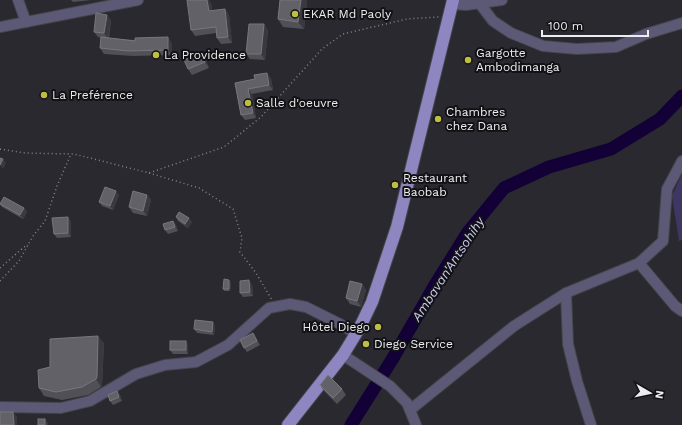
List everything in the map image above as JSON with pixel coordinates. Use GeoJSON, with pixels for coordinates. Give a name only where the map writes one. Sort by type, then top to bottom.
{"type":"FeatureCollection","features":[{"type":"Feature","properties":{"kind":"main road"},"geometry":{"type":"LineString","coordinates":[[288,425],[343,355],[356,334],[372,302],[397,227],[453,2]]}},
{"type":"Feature","properties":{"kind":"street"},"geometry":{"type":"LineString","coordinates":[[18,0],[26,22]]}},
{"type":"Feature","properties":{"kind":"street"},"geometry":{"type":"LineString","coordinates":[[0,27],[138,0]]}},
{"type":"Feature","properties":{"kind":"street"},"geometry":{"type":"LineString","coordinates":[[453,2],[466,5],[502,0]]}},
{"type":"Feature","properties":{"kind":"street"},"geometry":{"type":"LineString","coordinates":[[480,4],[493,21],[510,33],[543,46],[577,48],[616,46],[646,34],[682,23]]}},
{"type":"Feature","properties":{"kind":"street"},"geometry":{"type":"LineString","coordinates":[[410,410],[514,326],[566,293],[639,263],[664,241],[668,189],[682,161]]}},
{"type":"Feature","properties":{"kind":"street"},"geometry":{"type":"LineString","coordinates":[[639,263],[675,306],[682,311]]}},
{"type":"Feature","properties":{"kind":"street"},"geometry":{"type":"LineString","coordinates":[[566,293],[568,344],[577,381],[591,425]]}},
{"type":"Feature","properties":{"kind":"street"},"geometry":{"type":"LineString","coordinates":[[0,407],[61,408],[90,402],[136,374],[165,365],[196,362],[228,345],[268,308],[290,304],[306,307],[356,334]]}},
{"type":"Feature","properties":{"kind":"street"},"geometry":{"type":"LineString","coordinates":[[343,355],[390,386],[407,403],[416,425]]}},
{"type":"Feature","properties":{"kind":"path"},"geometry":{"type":"LineString","coordinates":[[149,173],[224,147],[261,117],[322,49],[343,34],[407,19],[450,17]]}},
{"type":"Feature","properties":{"kind":"path"},"geometry":{"type":"LineString","coordinates":[[0,149],[25,153],[70,154],[149,173],[199,188],[233,209],[242,238],[240,252],[256,273],[276,307]]}},
{"type":"Feature","properties":{"kind":"path"},"geometry":{"type":"LineString","coordinates":[[0,281],[19,261],[33,236],[45,221],[70,154]]}},
{"type":"Feature","properties":{"kind":"path"},"geometry":{"type":"LineString","coordinates":[[0,268],[24,247],[29,245]]}},
{"type":"Feature","properties":{"kind":"shaded area"},"geometry":{"type":"Polygon","coordinates":[[[682,174],[682,240],[679,241],[672,196],[682,174]]]}},
{"type":"Feature","properties":{"kind":"building"},"geometry":{"type":"Polygon","coordinates":[[[187,0],[207,0],[209,11],[225,9],[228,37],[217,38],[216,27],[191,30],[187,0]]]}},
{"type":"Feature","properties":{"kind":"building"},"geometry":{"type":"Polygon","coordinates":[[[280,0],[301,0],[298,22],[278,19],[280,0]]]}},
{"type":"Feature","properties":{"kind":"building"},"geometry":{"type":"Polygon","coordinates":[[[96,13],[107,15],[104,33],[94,32],[96,13]]]}},
{"type":"Feature","properties":{"kind":"building"},"geometry":{"type":"Polygon","coordinates":[[[249,24],[264,24],[261,54],[246,54],[249,24]]]}},
{"type":"Feature","properties":{"kind":"building"},"geometry":{"type":"Polygon","coordinates":[[[101,37],[135,41],[135,38],[168,37],[168,50],[128,51],[100,48],[101,37]]]}},
{"type":"Feature","properties":{"kind":"building"},"geometry":{"type":"Polygon","coordinates":[[[201,52],[205,62],[188,69],[184,60],[201,52]]]}},
{"type":"Feature","properties":{"kind":"building"},"geometry":{"type":"Polygon","coordinates":[[[267,73],[269,85],[248,89],[253,113],[241,115],[235,83],[255,79],[254,75],[267,73]]]}},
{"type":"Feature","properties":{"kind":"building"},"geometry":{"type":"Polygon","coordinates":[[[0,158],[3,159],[0,165],[0,158]]]}},
{"type":"Feature","properties":{"kind":"building"},"geometry":{"type":"Polygon","coordinates":[[[105,187],[116,191],[110,206],[99,202],[105,187]]]}},
{"type":"Feature","properties":{"kind":"building"},"geometry":{"type":"Polygon","coordinates":[[[133,191],[147,195],[143,211],[129,207],[133,191]]]}},
{"type":"Feature","properties":{"kind":"building"},"geometry":{"type":"Polygon","coordinates":[[[4,197],[24,208],[20,215],[0,204],[4,197]]]}},
{"type":"Feature","properties":{"kind":"building"},"geometry":{"type":"Polygon","coordinates":[[[179,212],[189,218],[185,224],[176,217],[179,212]]]}},
{"type":"Feature","properties":{"kind":"building"},"geometry":{"type":"Polygon","coordinates":[[[68,217],[68,233],[54,234],[52,218],[68,217]]]}},
{"type":"Feature","properties":{"kind":"building"},"geometry":{"type":"Polygon","coordinates":[[[173,221],[175,227],[165,230],[163,224],[173,221]]]}},
{"type":"Feature","properties":{"kind":"building"},"geometry":{"type":"Polygon","coordinates":[[[224,279],[229,280],[229,289],[223,289],[224,279]]]}},
{"type":"Feature","properties":{"kind":"building"},"geometry":{"type":"Polygon","coordinates":[[[249,280],[250,292],[240,293],[240,281],[249,280]]]}},
{"type":"Feature","properties":{"kind":"building"},"geometry":{"type":"Polygon","coordinates":[[[350,281],[362,284],[357,301],[346,298],[350,281]]]}},
{"type":"Feature","properties":{"kind":"building"},"geometry":{"type":"Polygon","coordinates":[[[195,320],[213,322],[212,332],[194,329],[195,320]]]}},
{"type":"Feature","properties":{"kind":"building"},"geometry":{"type":"Polygon","coordinates":[[[253,333],[257,341],[244,348],[240,340],[253,333]]]}},
{"type":"Feature","properties":{"kind":"building"},"geometry":{"type":"Polygon","coordinates":[[[98,336],[96,379],[82,387],[56,392],[39,388],[38,370],[50,367],[50,339],[98,336]]]}},
{"type":"Feature","properties":{"kind":"building"},"geometry":{"type":"Polygon","coordinates":[[[170,341],[186,341],[186,350],[170,350],[170,341]]]}},
{"type":"Feature","properties":{"kind":"building"},"geometry":{"type":"Polygon","coordinates":[[[328,375],[342,389],[333,398],[320,385],[328,375]]]}},
{"type":"Feature","properties":{"kind":"building"},"geometry":{"type":"Polygon","coordinates":[[[117,391],[119,397],[110,401],[108,395],[117,391]]]}},
{"type":"Feature","properties":{"kind":"building"},"geometry":{"type":"Polygon","coordinates":[[[0,412],[13,412],[14,425],[0,425],[0,412]]]}},
{"type":"Feature","properties":{"kind":"building"},"geometry":{"type":"Polygon","coordinates":[[[38,419],[45,419],[45,425],[38,425],[38,419]]]}},
{"type":"Feature","properties":{"kind":"waterway","name":"Ambavan'Antsohihy"},"geometry":{"type":"LineString","coordinates":[[351,425],[468,232],[504,188],[549,167],[611,149],[660,119],[682,96]]}},
{"type":"Feature","properties":{"kind":"place","name":"EKAR Md Paoly"},"geometry":{"type":"Point","coordinates":[295,14]}},
{"type":"Feature","properties":{"kind":"place","name":"La Providence"},"geometry":{"type":"Point","coordinates":[156,55]}},
{"type":"Feature","properties":{"kind":"place","name":"Gargotte Ambodimanga"},"geometry":{"type":"Point","coordinates":[468,60]}},
{"type":"Feature","properties":{"kind":"place","name":"La Preférence"},"geometry":{"type":"Point","coordinates":[44,95]}},
{"type":"Feature","properties":{"kind":"place","name":"Salle d'oeuvre"},"geometry":{"type":"Point","coordinates":[248,103]}},
{"type":"Feature","properties":{"kind":"place","name":"Chambres chez Dana"},"geometry":{"type":"Point","coordinates":[438,119]}},
{"type":"Feature","properties":{"kind":"place","name":"Restaurant Baobab"},"geometry":{"type":"Point","coordinates":[395,185]}},
{"type":"Feature","properties":{"kind":"place","name":"Hôtel Diego"},"geometry":{"type":"Point","coordinates":[378,327]}},
{"type":"Feature","properties":{"kind":"place","name":"Diego Service"},"geometry":{"type":"Point","coordinates":[366,344]}}]}
